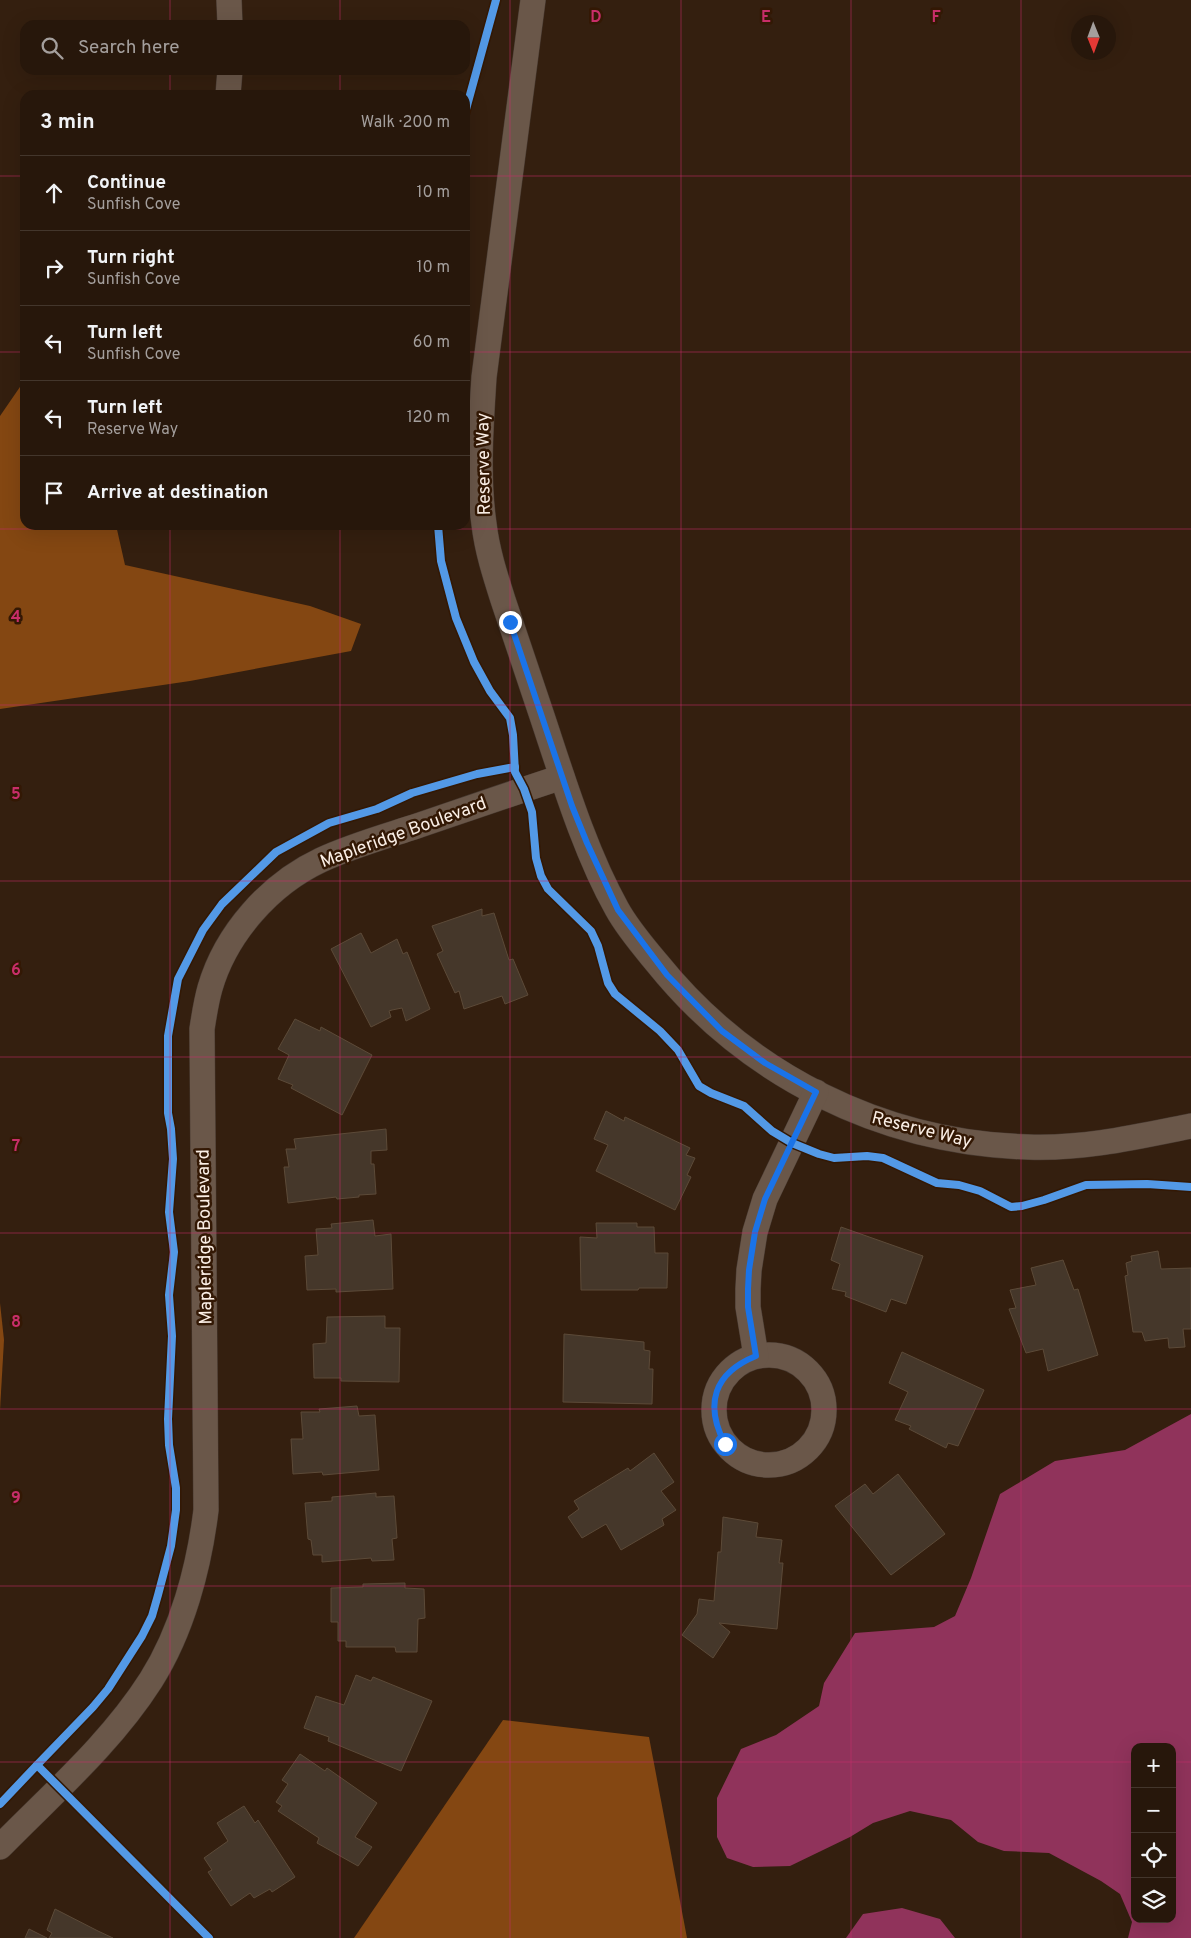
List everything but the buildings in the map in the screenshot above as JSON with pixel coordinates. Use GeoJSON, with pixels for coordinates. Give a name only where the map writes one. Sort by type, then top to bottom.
{"type":"FeatureCollection","features":[{"type":"Feature","properties":{"kind":"street"},"geometry":{"type":"LineString","coordinates":[[229,0],[230,20]]}},
{"type":"Feature","properties":{"kind":"street","name":"Reserve Way"},"geometry":{"type":"LineString","coordinates":[[533,0],[484,377],[473,419],[484,526],[490,554],[510,622],[562,777],[587,843],[618,910],[667,975],[722,1031],[765,1063],[816,1092],[861,1114],[901,1128],[944,1138],[986,1145],[1029,1148],[1072,1147],[1116,1142],[1191,1126]]}},
{"type":"Feature","properties":{"kind":"street"},"geometry":{"type":"LineString","coordinates":[[228,90],[230,75]]}},
{"type":"Feature","properties":{"kind":"street","name":"Mapleridge Boulevard"},"geometry":{"type":"LineString","coordinates":[[0,1847],[101,1744],[135,1703],[152,1679],[162,1660],[177,1626],[192,1579],[203,1533],[206,1510],[202,1029],[210,988],[229,945],[258,906],[287,880],[305,869],[349,849],[562,777]]}},
{"type":"Feature","properties":{"kind":"street"},"geometry":{"type":"LineString","coordinates":[[756,1356],[748,1307],[749,1270],[755,1232],[765,1199],[816,1092]]}},
{"type":"Feature","properties":{"kind":"street"},"geometry":{"type":"LineString","coordinates":[[774,1355],[792,1360],[807,1370],[818,1384],[824,1401],[824,1419],[818,1436],[807,1450],[792,1460],[774,1465],[756,1464],[739,1456],[725,1444],[716,1427],[713,1409],[717,1391],[726,1376],[739,1363],[756,1356],[774,1355]]}},
{"type":"Feature","properties":{"kind":"shaded area"},"geometry":{"type":"Polygon","coordinates":[[[20,387],[20,530],[117,530],[125,565],[310,606],[361,624],[351,651],[190,681],[0,709],[0,416],[20,387]]]}},
{"type":"Feature","properties":{"kind":"shaded area"},"geometry":{"type":"Polygon","coordinates":[[[0,1303],[4,1340],[0,1410],[0,1303]]]}},
{"type":"Feature","properties":{"kind":"shaded area"},"geometry":{"type":"Polygon","coordinates":[[[1191,1414],[1191,1938],[1128,1938],[1132,1923],[1176,1923],[1176,1743],[1131,1743],[1131,1920],[1120,1894],[1101,1881],[1049,1853],[1004,1851],[978,1842],[951,1820],[910,1811],[873,1823],[850,1837],[790,1866],[753,1867],[727,1858],[717,1837],[717,1798],[741,1749],[776,1735],[819,1706],[824,1683],[855,1633],[934,1627],[955,1616],[971,1578],[1000,1494],[1055,1461],[1125,1450],[1191,1414]]]}},
{"type":"Feature","properties":{"kind":"shaded area"},"geometry":{"type":"Polygon","coordinates":[[[503,1720],[649,1737],[687,1938],[354,1938],[503,1720]]]}},
{"type":"Feature","properties":{"kind":"shaded area"},"geometry":{"type":"Polygon","coordinates":[[[902,1908],[940,1919],[955,1938],[846,1938],[863,1914],[902,1908]]]}},
{"type":"Feature","properties":{"kind":"cycle path"},"geometry":{"type":"LineString","coordinates":[[470,95],[496,0]]}},
{"type":"Feature","properties":{"kind":"cycle path"},"geometry":{"type":"LineString","coordinates":[[438,530],[441,561],[456,618],[474,662],[490,691],[510,718],[515,772],[524,789],[532,812],[536,858],[541,876],[548,889],[591,931],[598,946],[608,983],[615,994],[660,1031],[678,1050],[699,1086],[711,1093],[744,1106],[772,1131],[792,1143],[819,1154],[834,1158],[867,1156],[883,1158],[937,1183],[959,1185],[980,1191],[1011,1207],[1044,1200],[1086,1185],[1147,1184],[1191,1187]]}},
{"type":"Feature","properties":{"kind":"cycle path"},"geometry":{"type":"LineString","coordinates":[[37,1765],[108,1689],[142,1636],[152,1616],[171,1546],[176,1510],[176,1488],[169,1445],[168,1419],[172,1336],[169,1295],[174,1252],[169,1212],[173,1159],[168,1113],[168,1036],[178,979],[203,930],[222,904],[276,852],[329,823],[377,809],[412,793],[477,774],[515,767]]}},
{"type":"Feature","properties":{"kind":"cycle path"},"geometry":{"type":"LineString","coordinates":[[0,1804],[37,1765],[209,1938]]}},
{"type":"Feature","properties":{"kind":"route"},"geometry":{"type":"LineString","coordinates":[[510,622],[572,806],[602,878],[618,910],[640,942],[667,975],[722,1031],[765,1063],[816,1092],[765,1199],[760,1214],[752,1250],[748,1289],[748,1307],[756,1356],[739,1363],[726,1376],[717,1391],[713,1409],[716,1427],[725,1444]]}}]}
